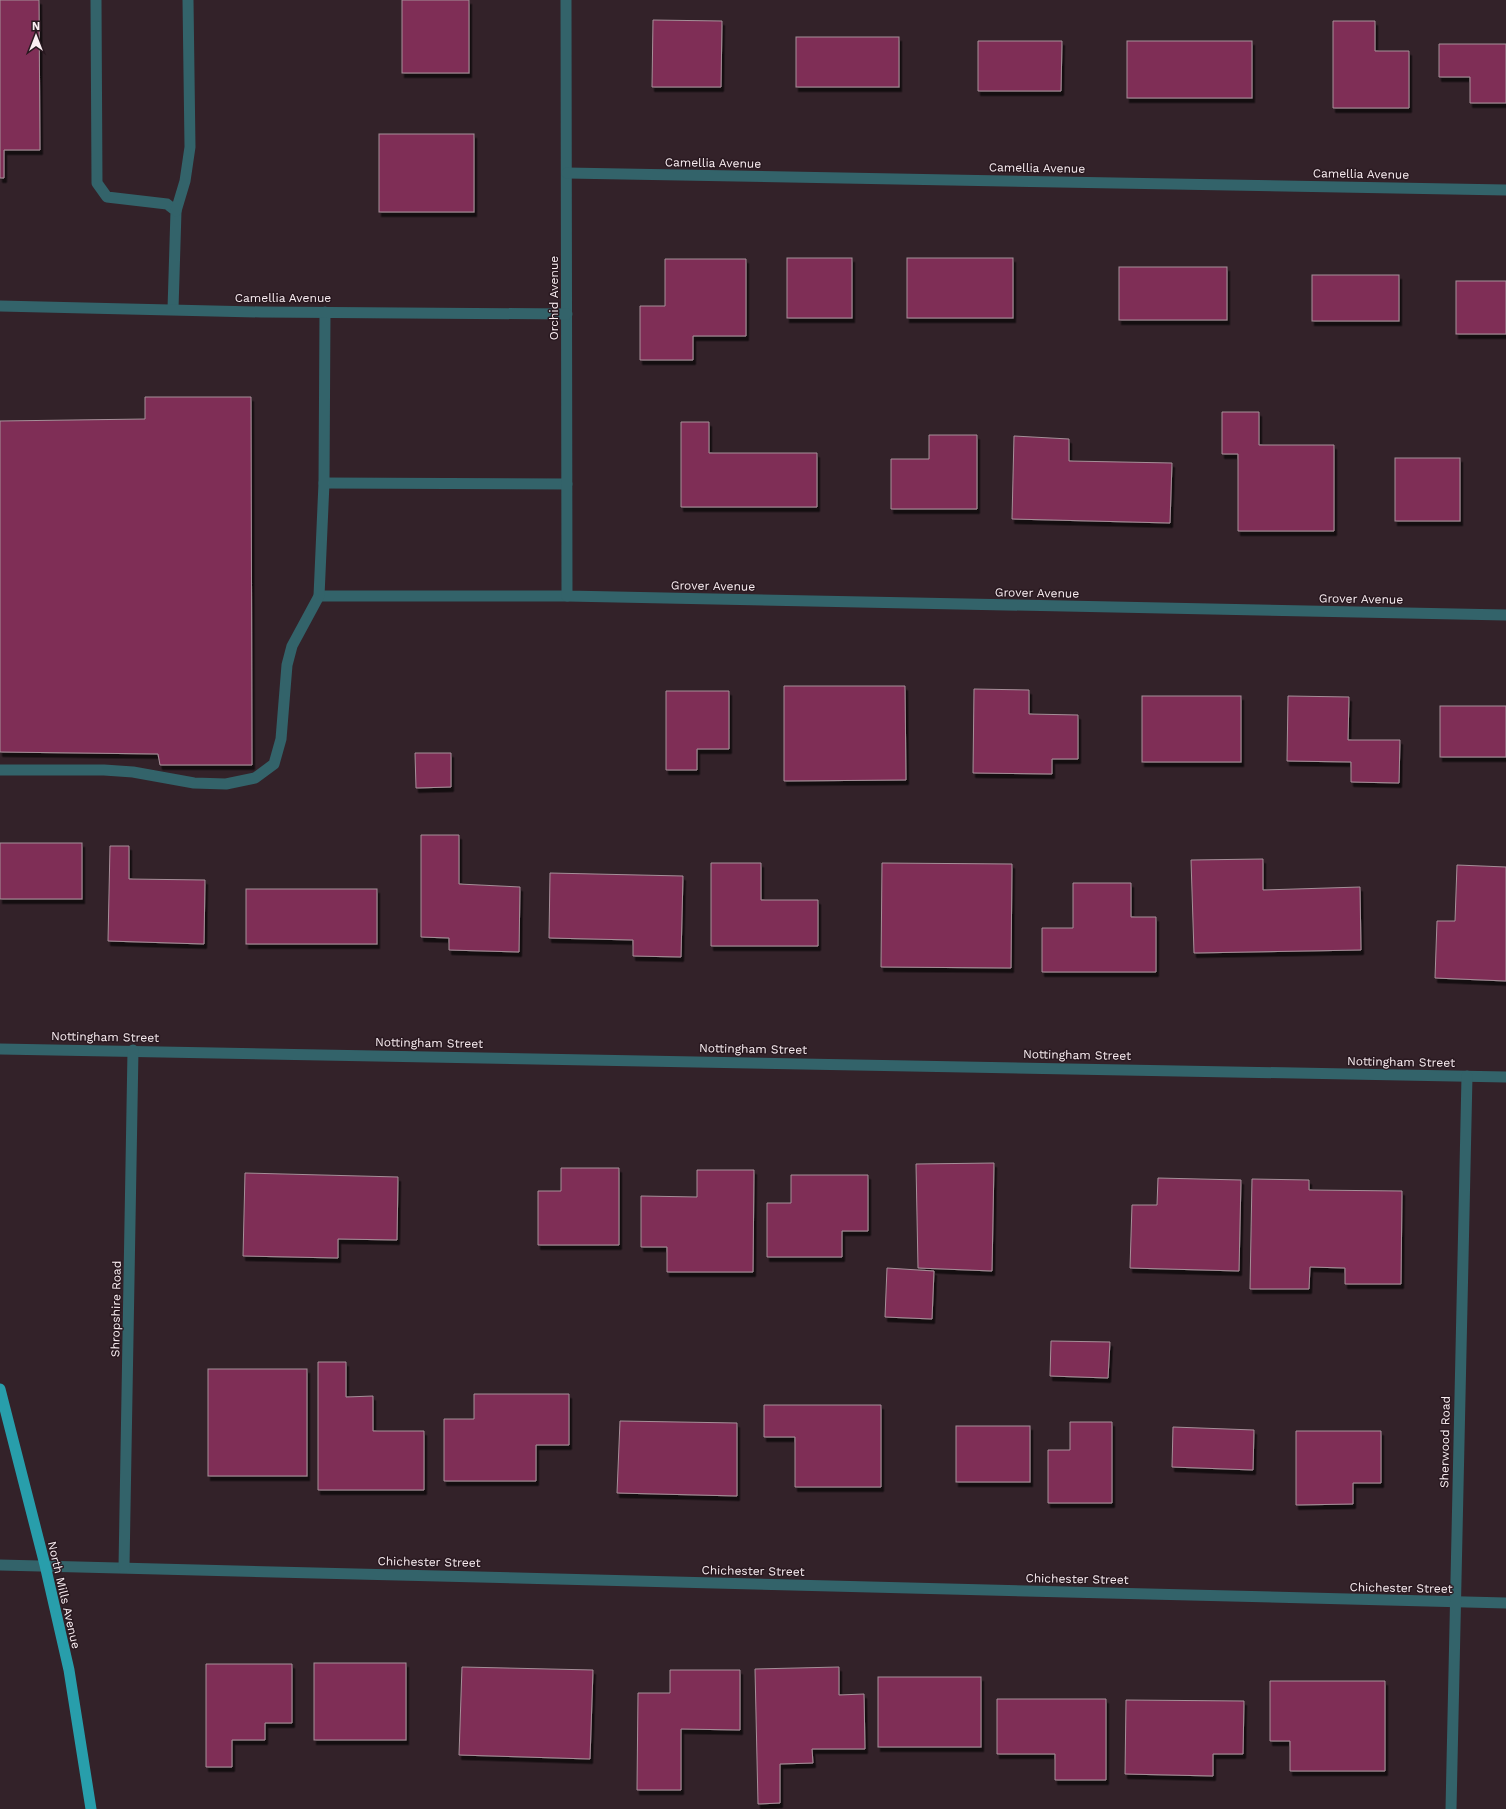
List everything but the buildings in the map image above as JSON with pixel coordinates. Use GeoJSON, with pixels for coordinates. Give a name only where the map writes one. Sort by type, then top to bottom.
{"type":"FeatureCollection","features":[{"type":"Feature","properties":{"kind":"main road","name":"North Mills Avenue"},"geometry":{"type":"LineString","coordinates":[[0,1389],[45,1565],[69,1670],[91,1809]]}},
{"type":"Feature","properties":{"kind":"street"},"geometry":{"type":"LineString","coordinates":[[96,0],[97,182],[107,197],[167,204],[176,211]]}},
{"type":"Feature","properties":{"kind":"street"},"geometry":{"type":"LineString","coordinates":[[173,310],[176,211],[185,181],[190,147],[188,0]]}},
{"type":"Feature","properties":{"kind":"street","name":"Orchid Avenue"},"geometry":{"type":"LineString","coordinates":[[566,0],[567,596]]}},
{"type":"Feature","properties":{"kind":"street","name":"Camellia Avenue"},"geometry":{"type":"LineString","coordinates":[[567,172],[1506,190]]}},
{"type":"Feature","properties":{"kind":"street","name":"Camellia Avenue"},"geometry":{"type":"LineString","coordinates":[[0,306],[173,310],[567,314]]}},
{"type":"Feature","properties":{"kind":"street"},"geometry":{"type":"LineString","coordinates":[[0,770],[104,770],[133,772],[194,783],[226,784],[255,778],[274,764],[281,739],[287,664],[292,646],[319,596],[324,484],[326,312]]}},
{"type":"Feature","properties":{"kind":"street"},"geometry":{"type":"LineString","coordinates":[[324,484],[567,484]]}},
{"type":"Feature","properties":{"kind":"street","name":"Grover Avenue"},"geometry":{"type":"LineString","coordinates":[[319,596],[567,596],[1506,615]]}},
{"type":"Feature","properties":{"kind":"street","name":"Nottingham Street"},"geometry":{"type":"LineString","coordinates":[[0,1049],[134,1050],[1506,1077]]}},
{"type":"Feature","properties":{"kind":"street","name":"Shropshire Road"},"geometry":{"type":"LineString","coordinates":[[124,1568],[134,1050]]}},
{"type":"Feature","properties":{"kind":"street","name":"Sherwood Road"},"geometry":{"type":"LineString","coordinates":[[1451,1809],[1467,1076]]}},
{"type":"Feature","properties":{"kind":"street","name":"Chichester Street"},"geometry":{"type":"LineString","coordinates":[[0,1565],[1506,1603]]}}]}
